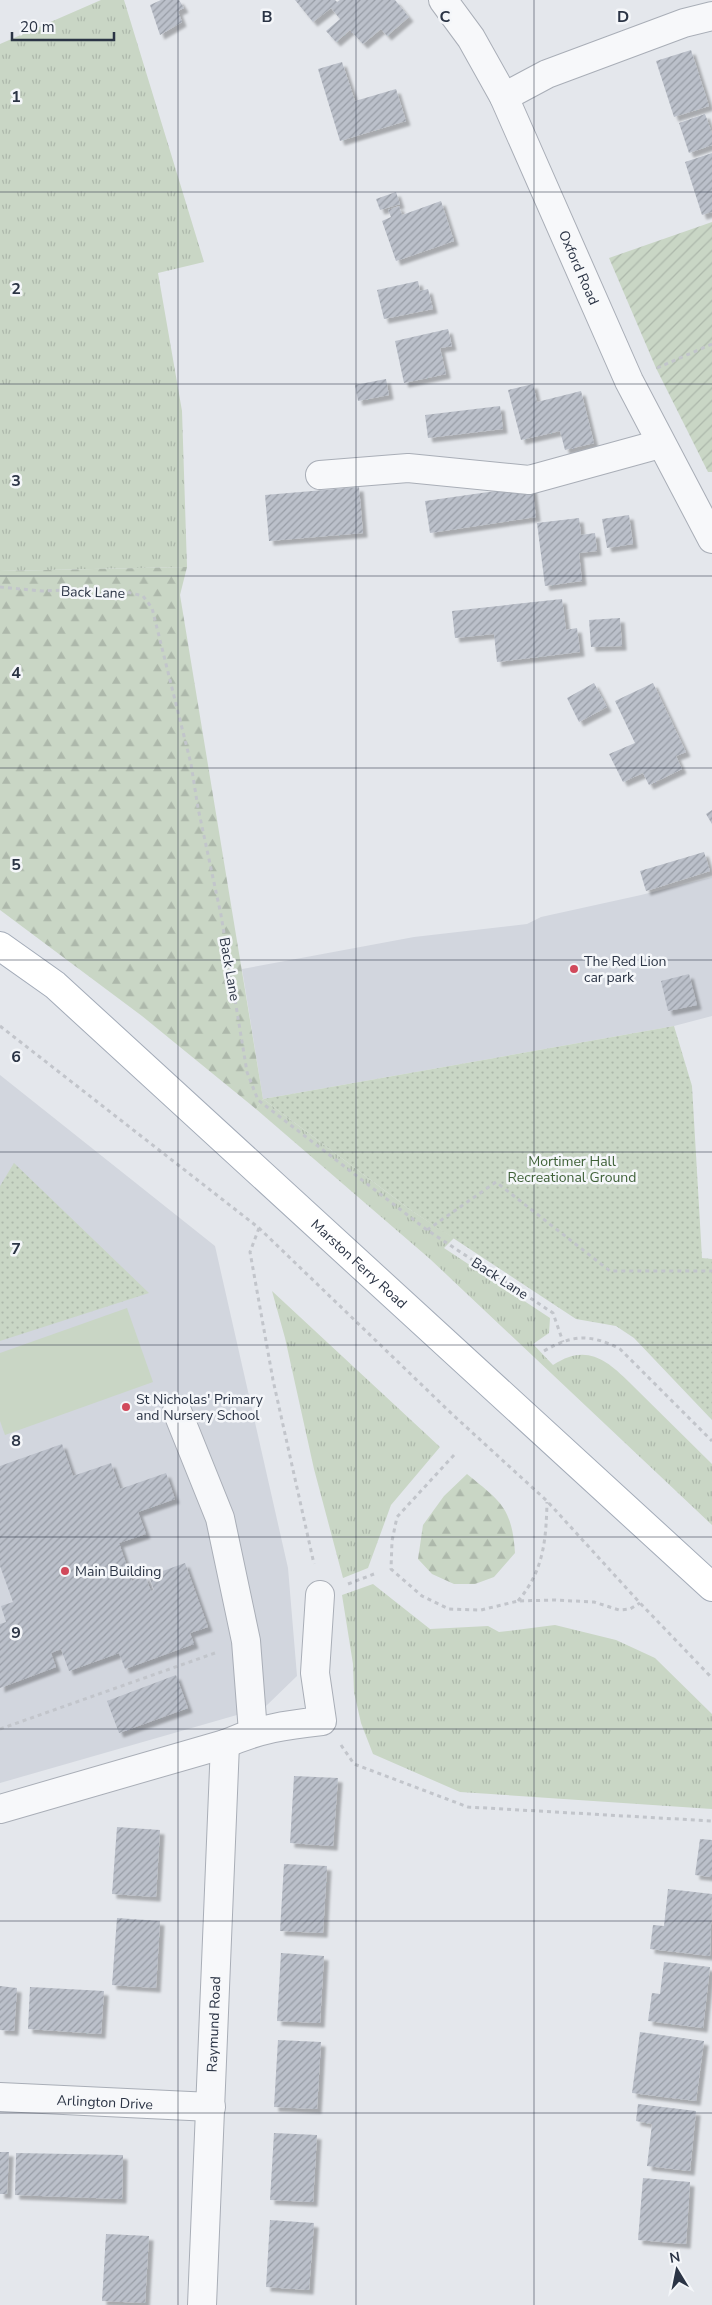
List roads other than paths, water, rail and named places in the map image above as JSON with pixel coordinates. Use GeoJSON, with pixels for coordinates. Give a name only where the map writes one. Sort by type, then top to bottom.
{"type":"FeatureCollection","features":[{"type":"Feature","properties":{"kind":"main road","name":"Marston Ferry Road"},"geometry":{"type":"LineString","coordinates":[[0,946],[55,985],[712,1587]]}},
{"type":"Feature","properties":{"kind":"street","name":"Oxford Road"},"geometry":{"type":"LineString","coordinates":[[443,0],[471,38],[504,96],[625,372],[660,444],[712,539]]}},
{"type":"Feature","properties":{"kind":"street"},"geometry":{"type":"LineString","coordinates":[[504,96],[547,74],[684,23],[712,16]]}},
{"type":"Feature","properties":{"kind":"street"},"geometry":{"type":"LineString","coordinates":[[320,475],[408,468],[529,480],[660,444]]}},
{"type":"Feature","properties":{"kind":"street"},"geometry":{"type":"LineString","coordinates":[[177,1411],[220,1518],[246,1641],[254,1732]]}},
{"type":"Feature","properties":{"kind":"street"},"geometry":{"type":"LineString","coordinates":[[0,1809],[224,1744],[254,1732],[283,1725],[322,1721],[315,1673],[320,1594]]}},
{"type":"Feature","properties":{"kind":"street","name":"Raymund Road"},"geometry":{"type":"LineString","coordinates":[[202,2305],[224,1744]]}},
{"type":"Feature","properties":{"kind":"street","name":"Arlington Drive"},"geometry":{"type":"LineString","coordinates":[[0,2096],[211,2107]]}},
{"type":"Feature","properties":{"kind":"place","name":"The Red Lion car park"},"geometry":{"type":"Point","coordinates":[574,969]}},
{"type":"Feature","properties":{"kind":"place","name":"St Nicholas' Primary and Nursery School"},"geometry":{"type":"Point","coordinates":[126,1407]}},
{"type":"Feature","properties":{"kind":"place","name":"Main Building"},"geometry":{"type":"Point","coordinates":[65,1571]}},
{"type":"Feature","properties":{"kind":"park label","name":"Mortimer Hall Recreational Ground"},"geometry":{"type":"Point","coordinates":[572,1170]}}]}
